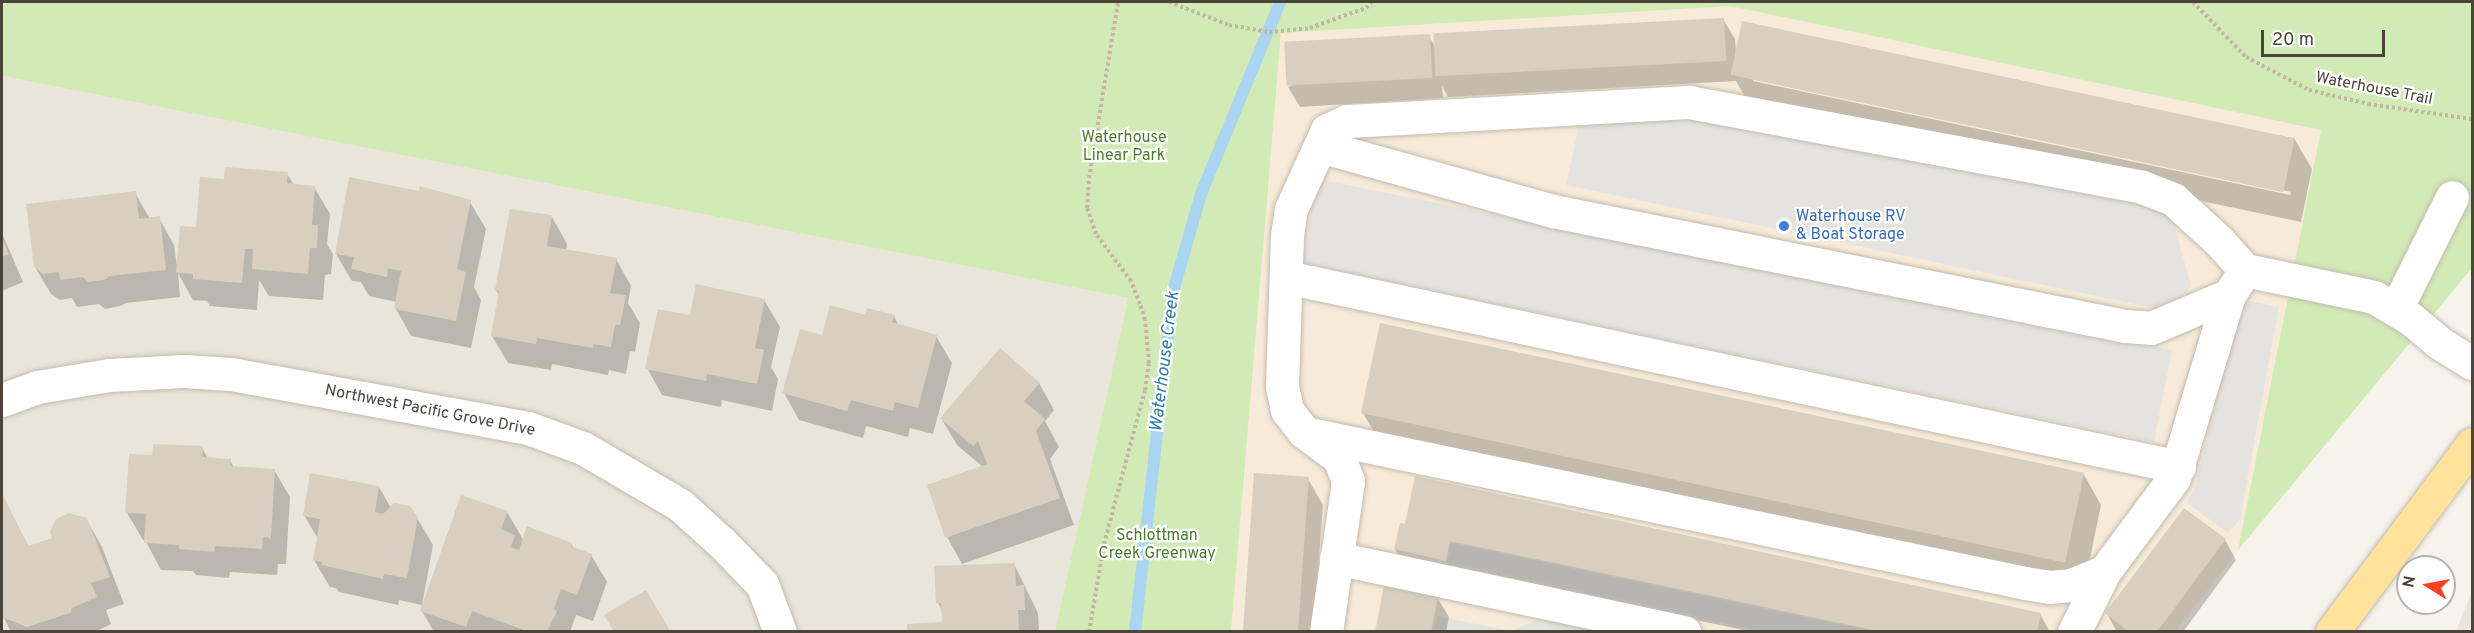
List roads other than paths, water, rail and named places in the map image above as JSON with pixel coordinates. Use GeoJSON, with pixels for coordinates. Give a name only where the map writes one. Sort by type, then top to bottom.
{"type":"FeatureCollection","features":[{"type":"Feature","properties":{"kind":"main road"},"geometry":{"type":"LineString","coordinates":[[2332,632],[2472,444]]}},
{"type":"Feature","properties":{"kind":"street"},"geometry":{"type":"LineString","coordinates":[[1326,632],[1348,481],[1339,458],[1304,432],[1287,410],[1282,386],[1291,209],[1327,130],[1347,121],[1689,102],[2142,187],[2173,199],[2219,241],[2237,282],[2179,467],[2174,478],[2104,572],[2074,632]]}},
{"type":"Feature","properties":{"kind":"street"},"geometry":{"type":"LineString","coordinates":[[1320,146],[1553,211],[2125,326],[2151,328],[2237,282],[2355,291],[2374,297],[2396,309],[2438,342],[2472,363]]}},
{"type":"Feature","properties":{"kind":"street"},"geometry":{"type":"LineString","coordinates":[[2396,309],[2452,197]]}},
{"type":"Feature","properties":{"kind":"street"},"geometry":{"type":"LineString","coordinates":[[1286,277],[2179,467]]}},
{"type":"Feature","properties":{"kind":"street","name":"Northwest Pacific Grove Drive"},"geometry":{"type":"LineString","coordinates":[[2,400],[36,387],[109,375],[184,371],[231,374],[528,428],[583,448],[680,505],[722,542],[762,584],[780,632]]}},
{"type":"Feature","properties":{"kind":"street"},"geometry":{"type":"LineString","coordinates":[[1304,432],[1325,439],[2025,584],[2049,587],[2072,585],[2104,572]]}},
{"type":"Feature","properties":{"kind":"street"},"geometry":{"type":"LineString","coordinates":[[1336,558],[1684,632]]}},
{"type":"Feature","properties":{"kind":"waterway","name":"Waterhouse Creek"},"geometry":{"type":"LineString","coordinates":[[1135,632],[1172,295],[1201,194],[1280,2]]}},
{"type":"Feature","properties":{"kind":"place","name":"Waterhouse RV & Boat Storage"},"geometry":{"type":"Point","coordinates":[1784,226]}},
{"type":"Feature","properties":{"kind":"park label","name":"Waterhouse Linear Park"},"geometry":{"type":"Point","coordinates":[1124,147]}},
{"type":"Feature","properties":{"kind":"park label","name":"Schlottman Creek Greenway"},"geometry":{"type":"Point","coordinates":[1157,545]}}]}
